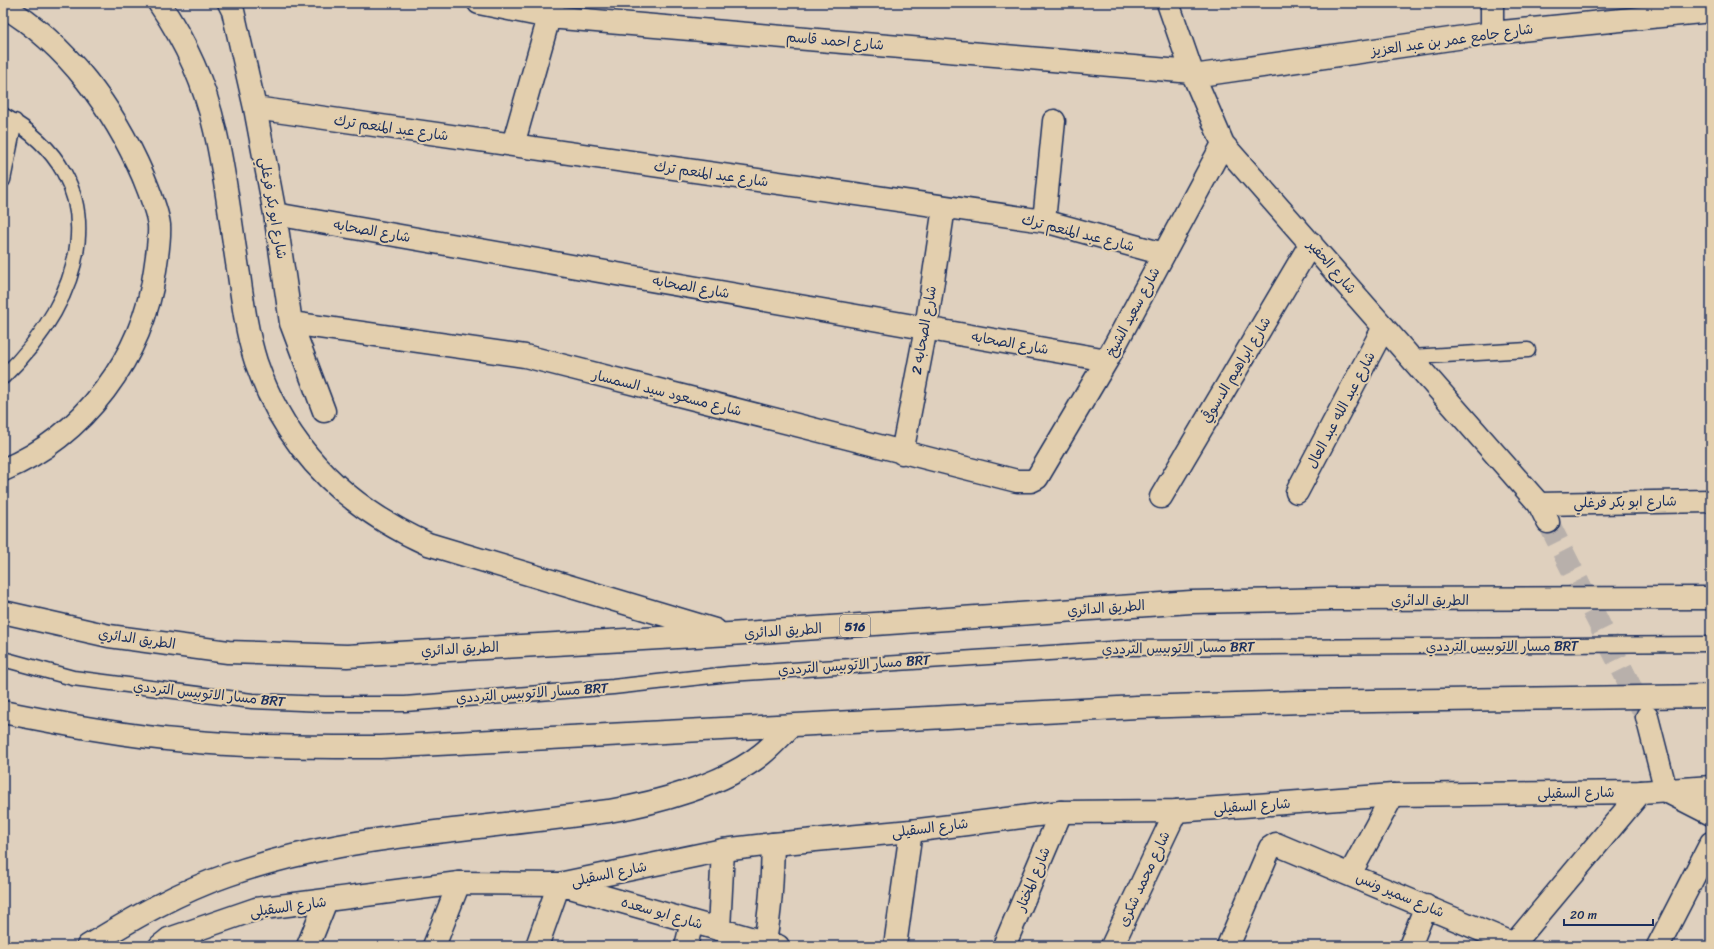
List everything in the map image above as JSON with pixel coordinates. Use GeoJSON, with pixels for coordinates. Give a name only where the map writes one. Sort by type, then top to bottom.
{"type":"FeatureCollection","features":[{"type":"Feature","properties":{"kind":"main road"},"geometry":{"type":"LineString","coordinates":[[159,3],[188,52],[204,90],[216,130],[247,328],[256,362],[269,394],[285,425],[305,453],[350,498],[401,532],[428,544],[730,634]]}},
{"type":"Feature","properties":{"kind":"main road","name":"شارع ابو بكر فرغلي"},"geometry":{"type":"LineString","coordinates":[[229,3],[233,11],[255,108],[275,214],[291,323],[324,411]]}},
{"type":"Feature","properties":{"kind":"main road","name":"شارع احمد قاسم"},"geometry":{"type":"LineString","coordinates":[[479,3],[1192,74]]}},
{"type":"Feature","properties":{"kind":"main road","name":"شارع الحفير"},"geometry":{"type":"LineString","coordinates":[[1168,3],[1192,74],[1224,144],[1411,357],[1544,513]]}},
{"type":"Feature","properties":{"kind":"main road"},"geometry":{"type":"LineString","coordinates":[[1492,3],[1492,33]]}},
{"type":"Feature","properties":{"kind":"main road"},"geometry":{"type":"LineString","coordinates":[[3,6],[41,34],[69,60],[93,89],[115,120],[133,153],[148,188],[159,225],[158,253],[147,309],[138,335],[125,360],[103,393],[88,411],[39,451],[3,470]]}},
{"type":"Feature","properties":{"kind":"main road"},"geometry":{"type":"LineString","coordinates":[[513,145],[551,10]]}},
{"type":"Feature","properties":{"kind":"main road","name":"شارع جامع عمر بن عبد العزيز"},"geometry":{"type":"LineString","coordinates":[[1192,74],[1492,33],[1711,11]]}},
{"type":"Feature","properties":{"kind":"main road","name":"شارع عبد المنعم ترك"},"geometry":{"type":"LineString","coordinates":[[255,108],[1044,221],[1164,254]]}},
{"type":"Feature","properties":{"kind":"main road"},"geometry":{"type":"LineString","coordinates":[[1044,221],[1054,121]]}},
{"type":"Feature","properties":{"kind":"main road","name":"شارع سعيد الشيخ"},"geometry":{"type":"LineString","coordinates":[[1037,478],[1107,360],[1224,144]]}},
{"type":"Feature","properties":{"kind":"main road","name":"شارع الصحابه 2"},"geometry":{"type":"LineString","coordinates":[[902,453],[926,328],[944,207]]}},
{"type":"Feature","properties":{"kind":"main road","name":"شارع الصحابه"},"geometry":{"type":"LineString","coordinates":[[275,214],[1107,360]]}},
{"type":"Feature","properties":{"kind":"main road","name":"شارع ابراهيم الدسوقي"},"geometry":{"type":"LineString","coordinates":[[1161,497],[1311,243]]}},
{"type":"Feature","properties":{"kind":"main road","name":"شارع مسعود سيد السمسار"},"geometry":{"type":"LineString","coordinates":[[291,323],[525,356],[1017,481],[1030,481],[1037,478]]}},
{"type":"Feature","properties":{"kind":"main road","name":"شارع عبد الله عبد العال"},"geometry":{"type":"LineString","coordinates":[[1297,492],[1384,327]]}},
{"type":"Feature","properties":{"kind":"main road","name":"شارع ابو بكر فرغلي"},"geometry":{"type":"LineString","coordinates":[[1544,513],[1711,501]]}},
{"type":"Feature","properties":{"kind":"main road","name":"الطريق الدائري"},"geometry":{"type":"LineString","coordinates":[[3,612],[109,636],[212,650],[347,656],[730,634],[1191,602],[1711,598]]}},
{"type":"Feature","properties":{"kind":"main road"},"geometry":{"type":"LineString","coordinates":[[3,712],[88,729],[170,739],[282,747],[380,747],[790,727],[972,715],[1145,707],[1302,702],[1711,696]]}},
{"type":"Feature","properties":{"kind":"main road"},"geometry":{"type":"LineString","coordinates":[[1647,717],[1666,791],[1711,814]]}},
{"type":"Feature","properties":{"kind":"main road"},"geometry":{"type":"LineString","coordinates":[[88,946],[129,920],[177,896],[226,875],[277,859],[329,847],[382,838],[609,811],[640,806],[671,797],[701,787],[762,755],[790,727]]}},
{"type":"Feature","properties":{"kind":"main road","name":"شارع السقيلى"},"geometry":{"type":"LineString","coordinates":[[164,943],[256,909],[459,883],[559,884],[723,850],[773,844],[911,832],[1061,812],[1176,811],[1393,795],[1641,792],[1711,787]]}},
{"type":"Feature","properties":{"kind":"main road"},"geometry":{"type":"LineString","coordinates":[[1516,945],[1641,792]]}},
{"type":"Feature","properties":{"kind":"main road"},"geometry":{"type":"LineString","coordinates":[[1350,874],[1393,795]]}},
{"type":"Feature","properties":{"kind":"main road","name":"شارع محمد شكرى"},"geometry":{"type":"LineString","coordinates":[[1112,946],[1176,811]]}},
{"type":"Feature","properties":{"kind":"main road","name":"شارع المختار"},"geometry":{"type":"LineString","coordinates":[[1004,946],[1061,812]]}},
{"type":"Feature","properties":{"kind":"main road"},"geometry":{"type":"LineString","coordinates":[[895,946],[911,832]]}},
{"type":"Feature","properties":{"kind":"main road"},"geometry":{"type":"LineString","coordinates":[[769,945],[768,921],[772,880],[773,844]]}},
{"type":"Feature","properties":{"kind":"main road","name":"شارع سمير ونس"},"geometry":{"type":"LineString","coordinates":[[1228,946],[1270,848],[1276,844],[1281,844],[1516,945]]}},
{"type":"Feature","properties":{"kind":"main road"},"geometry":{"type":"LineString","coordinates":[[1658,946],[1711,844]]}},
{"type":"Feature","properties":{"kind":"main road"},"geometry":{"type":"LineString","coordinates":[[718,929],[723,850]]}},
{"type":"Feature","properties":{"kind":"main road"},"geometry":{"type":"LineString","coordinates":[[434,946],[459,883]]}},
{"type":"Feature","properties":{"kind":"main road"},"geometry":{"type":"LineString","coordinates":[[537,946],[559,884]]}},
{"type":"Feature","properties":{"kind":"main road","name":"شارع ابو سعده"},"geometry":{"type":"LineString","coordinates":[[559,884],[769,945]]}},
{"type":"Feature","properties":{"kind":"main road"},"geometry":{"type":"LineString","coordinates":[[308,946],[326,901]]}},
{"type":"Feature","properties":{"kind":"main road"},"geometry":{"type":"LineString","coordinates":[[1410,946],[1426,906]]}},
{"type":"Feature","properties":{"kind":"main road"},"geometry":{"type":"LineString","coordinates":[[686,946],[692,922]]}},
{"type":"Feature","properties":{"kind":"main road"},"geometry":{"type":"LineString","coordinates":[[164,943],[192,946]]}},
{"type":"Feature","properties":{"kind":"lane"},"geometry":{"type":"LineString","coordinates":[[3,180],[9,118],[36,137],[52,154],[64,173],[73,194],[79,231],[78,249],[74,264],[57,306],[42,332],[22,360],[3,377]]}},
{"type":"Feature","properties":{"kind":"lane"},"geometry":{"type":"LineString","coordinates":[[1411,357],[1528,350]]}},
{"type":"Feature","properties":{"kind":"lane","name":"مسار الاتوبيس الترددي BRT"},"geometry":{"type":"LineString","coordinates":[[3,659],[73,678],[252,701],[324,704],[404,704],[613,687],[729,674],[1125,648],[1711,644]]}},
{"type":"Feature","properties":{"kind":"tunnel"},"geometry":{"type":"LineString","coordinates":[[1548,522],[1644,713]]}}]}
